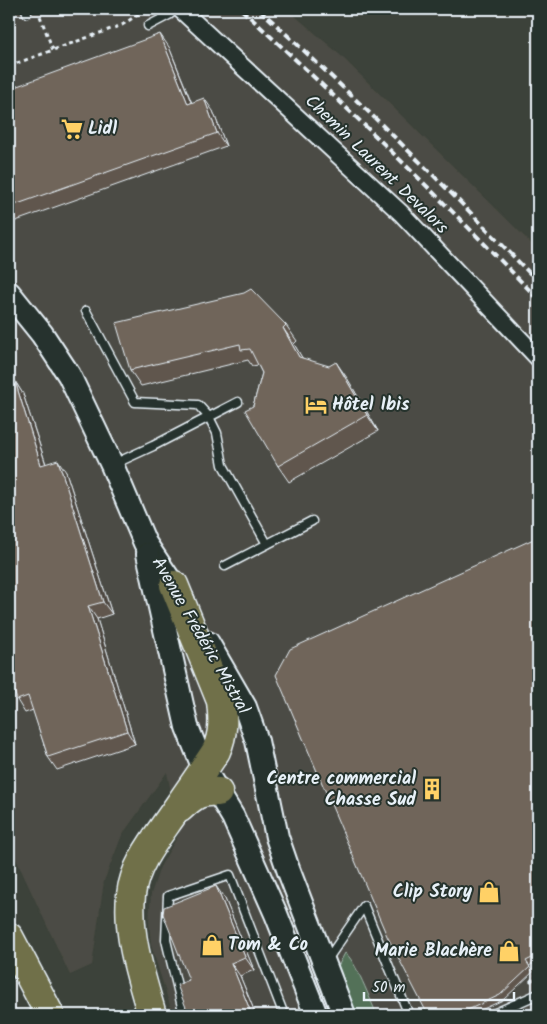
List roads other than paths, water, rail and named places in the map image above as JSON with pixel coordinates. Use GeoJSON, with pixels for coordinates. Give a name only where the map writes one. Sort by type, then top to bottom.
{"type":"FeatureCollection","features":[{"type":"Feature","properties":{"kind":"highway"},"geometry":{"type":"LineString","coordinates":[[152,1015],[133,941],[130,916],[131,893],[137,873],[150,847],[204,769],[222,737],[224,720],[221,701],[174,585]]}},
{"type":"Feature","properties":{"kind":"highway"},"geometry":{"type":"LineString","coordinates":[[175,812],[194,796],[206,790],[218,792]]}},
{"type":"Feature","properties":{"kind":"highway"},"geometry":{"type":"LineString","coordinates":[[9,937],[50,1015]]}},
{"type":"Feature","properties":{"kind":"main road","name":"Avenue Frédéric Mistral"},"geometry":{"type":"LineString","coordinates":[[9,293],[42,334],[69,375],[112,464],[146,543],[174,585],[245,707],[257,741],[280,845],[344,1015]]}},
{"type":"Feature","properties":{"kind":"main road","name":"Avenue Frédéric Mistral"},"geometry":{"type":"LineString","coordinates":[[146,543],[187,727],[204,769],[233,817],[276,914],[316,1015]]}},
{"type":"Feature","properties":{"kind":"main road"},"geometry":{"type":"LineString","coordinates":[[187,727],[196,730],[214,719],[221,701]]}},
{"type":"Feature","properties":{"kind":"street","name":"Chemin Laurent Devalors"},"geometry":{"type":"LineString","coordinates":[[178,9],[401,213],[538,358]]}},
{"type":"Feature","properties":{"kind":"lane"},"geometry":{"type":"LineString","coordinates":[[148,26],[178,9]]}},
{"type":"Feature","properties":{"kind":"lane"},"geometry":{"type":"LineString","coordinates":[[86,311],[135,402],[198,405],[209,417],[217,433],[223,465],[267,544]]}},
{"type":"Feature","properties":{"kind":"lane"},"geometry":{"type":"LineString","coordinates":[[112,464],[153,446],[238,402]]}},
{"type":"Feature","properties":{"kind":"lane"},"geometry":{"type":"LineString","coordinates":[[225,566],[312,521]]}},
{"type":"Feature","properties":{"kind":"lane"},"geometry":{"type":"LineString","coordinates":[[184,1015],[166,940],[168,896],[230,875],[284,1015]]}},
{"type":"Feature","properties":{"kind":"lane"},"geometry":{"type":"LineString","coordinates":[[324,964],[364,906],[409,1015]]}},
{"type":"Feature","properties":{"kind":"lane"},"geometry":{"type":"LineString","coordinates":[[491,1015],[538,994]]}},
{"type":"Feature","properties":{"kind":"railway"},"geometry":{"type":"LineString","coordinates":[[241,9],[392,152],[538,299]]}},
{"type":"Feature","properties":{"kind":"railway"},"geometry":{"type":"LineString","coordinates":[[259,9],[401,143],[538,282]]}},
{"type":"Feature","properties":{"kind":"place","name":"Lidl"},"geometry":{"type":"Point","coordinates":[72,129]}},
{"type":"Feature","properties":{"kind":"place","name":"Hôtel Ibis"},"geometry":{"type":"Point","coordinates":[316,405]}},
{"type":"Feature","properties":{"kind":"place","name":"Centre commercial Chasse Sud"},"geometry":{"type":"Point","coordinates":[432,789]}},
{"type":"Feature","properties":{"kind":"place","name":"Clip Story"},"geometry":{"type":"Point","coordinates":[489,892]}},
{"type":"Feature","properties":{"kind":"place","name":"Tom & Co"},"geometry":{"type":"Point","coordinates":[212,945]}},
{"type":"Feature","properties":{"kind":"place","name":"Marie Blachère"},"geometry":{"type":"Point","coordinates":[509,951]}}]}
